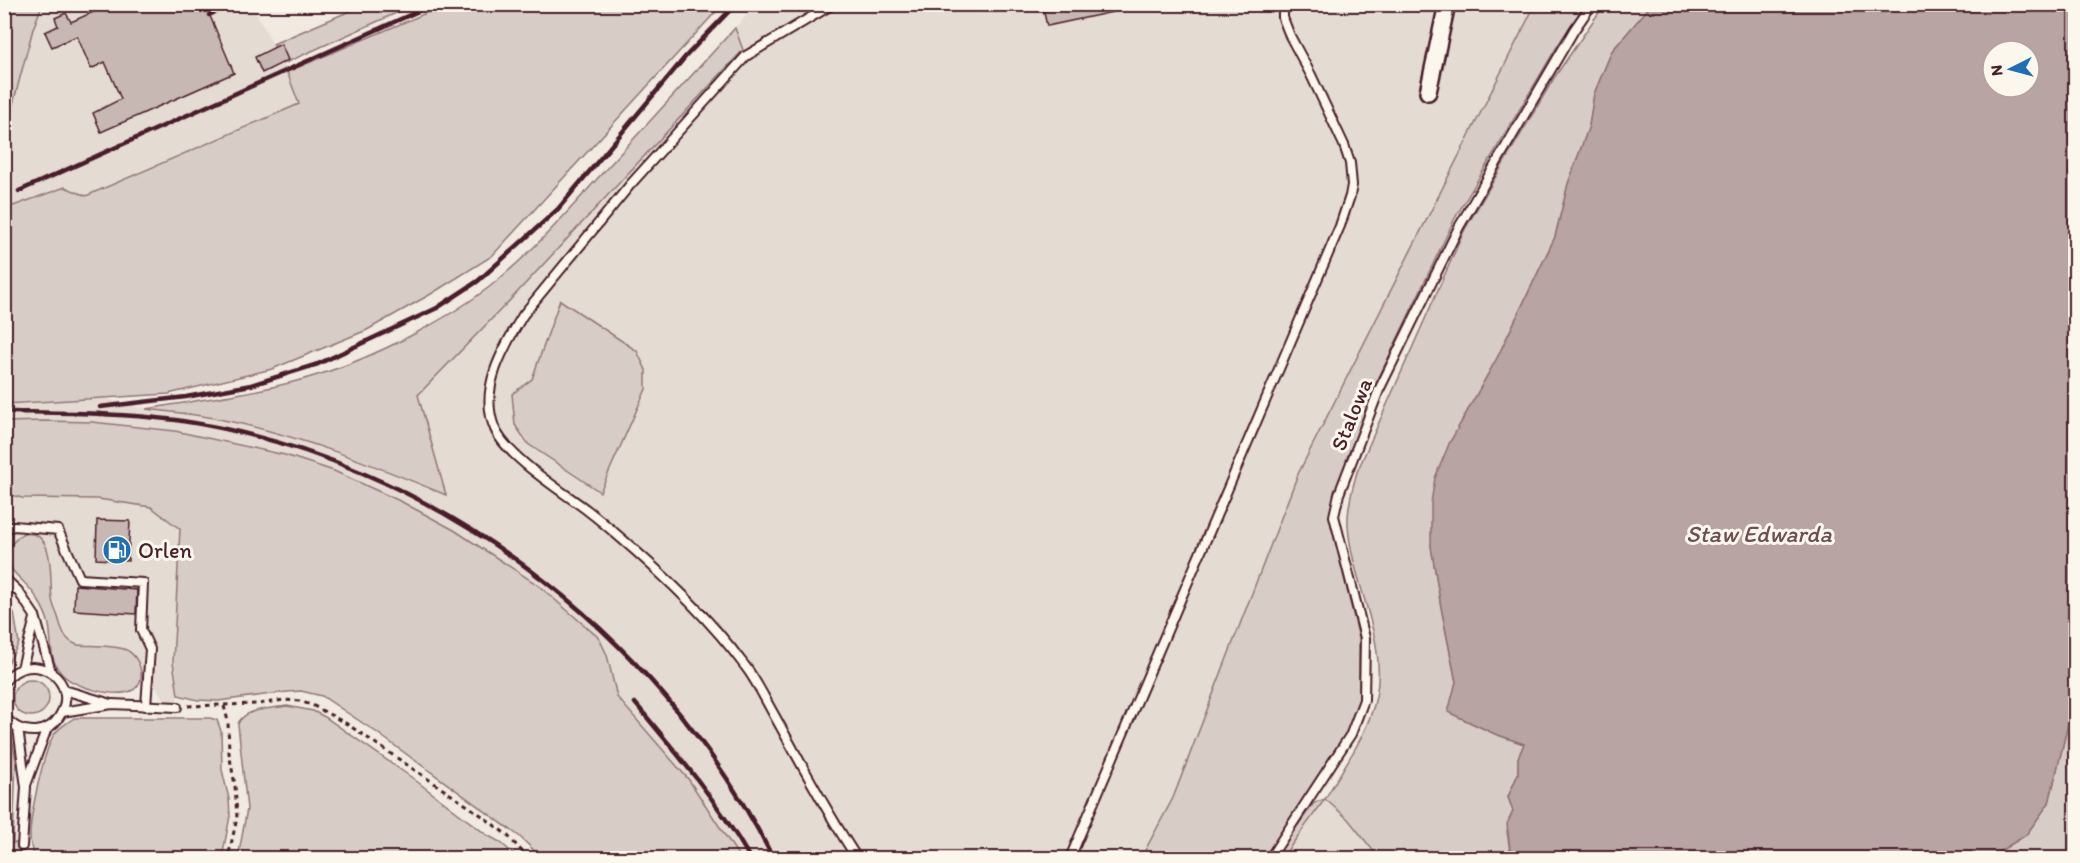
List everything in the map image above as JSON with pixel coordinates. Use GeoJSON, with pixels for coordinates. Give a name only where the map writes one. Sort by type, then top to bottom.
{"type":"FeatureCollection","features":[{"type":"Feature","properties":{"kind":"street"},"geometry":{"type":"LineString","coordinates":[[1428,92],[1447,4]]}},
{"type":"Feature","properties":{"kind":"lane"},"geometry":{"type":"LineString","coordinates":[[833,4],[746,56],[630,185],[523,315],[505,348],[493,376],[489,394],[490,414],[496,431],[506,445],[649,562],[694,605],[746,667],[857,858]]}},
{"type":"Feature","properties":{"kind":"lane"},"geometry":{"type":"LineString","coordinates":[[1070,858],[1340,226],[1350,196],[1352,174],[1344,145],[1290,36],[1283,18],[1283,4]]}},
{"type":"Feature","properties":{"kind":"lane","name":"Stalowa"},"geometry":{"type":"LineString","coordinates":[[1270,858],[1351,734],[1364,700],[1365,638],[1334,516],[1343,483],[1379,390],[1459,226],[1574,30],[1592,4]]}},
{"type":"Feature","properties":{"kind":"lane"},"geometry":{"type":"LineString","coordinates":[[4,529],[14,526],[58,530],[80,579],[142,583],[141,630],[150,650],[146,706]]}},
{"type":"Feature","properties":{"kind":"lane"},"geometry":{"type":"LineString","coordinates":[[4,578],[18,591],[35,616],[51,672],[64,690],[62,712],[58,719],[47,728],[32,731],[18,728],[4,715]]}},
{"type":"Feature","properties":{"kind":"lane"},"geometry":{"type":"LineString","coordinates":[[22,668],[35,616]]}},
{"type":"Feature","properties":{"kind":"lane"},"geometry":{"type":"LineString","coordinates":[[4,682],[22,668],[37,667],[51,672]]}},
{"type":"Feature","properties":{"kind":"lane"},"geometry":{"type":"LineString","coordinates":[[64,690],[112,704]]}},
{"type":"Feature","properties":{"kind":"lane"},"geometry":{"type":"LineString","coordinates":[[62,712],[112,704],[177,707]]}},
{"type":"Feature","properties":{"kind":"lane"},"geometry":{"type":"LineString","coordinates":[[18,728],[26,787],[22,846]]}},
{"type":"Feature","properties":{"kind":"lane"},"geometry":{"type":"LineString","coordinates":[[26,787],[47,728]]}},
{"type":"Feature","properties":{"kind":"path"},"geometry":{"type":"LineString","coordinates":[[177,707],[259,704],[284,700],[300,701],[314,706],[347,724],[481,815],[507,836],[528,858]]}},
{"type":"Feature","properties":{"kind":"path"},"geometry":{"type":"LineString","coordinates":[[224,705],[228,721],[229,753],[235,785],[237,818],[228,858]]}},
{"type":"Feature","properties":{"kind":"shaded area"},"geometry":{"type":"Polygon","coordinates":[[[5,4],[42,5],[33,29],[5,134],[5,4]]]}},
{"type":"Feature","properties":{"kind":"shaded area"},"geometry":{"type":"Polygon","coordinates":[[[42,5],[252,5],[287,72],[300,104],[86,196],[65,187],[5,209],[5,134],[33,29],[42,5]]]}},
{"type":"Feature","properties":{"kind":"shaded area"},"geometry":{"type":"Polygon","coordinates":[[[364,5],[414,5],[283,64],[273,44],[364,5]]]}},
{"type":"Feature","properties":{"kind":"shaded area"},"geometry":{"type":"Polygon","coordinates":[[[445,5],[722,5],[492,256],[367,330],[272,369],[168,394],[5,404],[5,209],[65,187],[86,196],[299,104],[287,72],[445,5]]]}},
{"type":"Feature","properties":{"kind":"shaded area"},"geometry":{"type":"Polygon","coordinates":[[[756,5],[1535,5],[1481,110],[1170,803],[1141,858],[740,858],[689,780],[617,696],[605,649],[599,638],[538,585],[454,530],[402,502],[334,471],[285,455],[175,431],[131,425],[45,421],[5,422],[5,404],[104,398],[146,409],[217,418],[295,438],[339,452],[445,495],[418,395],[512,298],[743,50],[735,28],[756,5]]]}},
{"type":"Feature","properties":{"kind":"shaded area"},"geometry":{"type":"Polygon","coordinates":[[[1535,5],[1585,5],[1558,45],[1455,218],[1372,392],[1335,492],[1331,525],[1359,638],[1359,699],[1347,732],[1264,858],[1141,858],[1173,798],[1298,474],[1535,5]]]}},
{"type":"Feature","properties":{"kind":"shaded area"},"geometry":{"type":"Polygon","coordinates":[[[1604,5],[1652,5],[1612,51],[1594,94],[1589,126],[1568,184],[1555,237],[1497,358],[1449,444],[1431,546],[1456,682],[1449,712],[1495,734],[1524,744],[1518,758],[1518,774],[1508,797],[1513,811],[1507,831],[1511,858],[1379,858],[1348,819],[1325,799],[1355,750],[1376,697],[1377,654],[1348,526],[1349,505],[1357,472],[1465,229],[1554,78],[1604,5]]]}},
{"type":"Feature","properties":{"kind":"shaded area"},"geometry":{"type":"Polygon","coordinates":[[[735,28],[743,50],[512,298],[418,395],[446,495],[362,462],[277,433],[210,417],[146,409],[302,380],[366,357],[452,313],[503,276],[545,236],[735,28]]]}},
{"type":"Feature","properties":{"kind":"shaded area"},"geometry":{"type":"Polygon","coordinates":[[[560,300],[637,351],[646,370],[646,389],[600,492],[528,444],[515,425],[512,394],[532,379],[560,300]]]}},
{"type":"Feature","properties":{"kind":"shaded area"},"geometry":{"type":"Polygon","coordinates":[[[5,422],[92,422],[175,431],[285,455],[334,471],[402,502],[454,530],[538,585],[599,638],[607,655],[617,697],[689,780],[740,858],[542,858],[519,836],[376,732],[322,696],[301,691],[218,701],[198,700],[178,695],[173,662],[180,529],[151,507],[98,499],[22,498],[11,495],[10,516],[5,516],[5,422]]]}},
{"type":"Feature","properties":{"kind":"shaded area"},"geometry":{"type":"Polygon","coordinates":[[[11,495],[22,498],[98,499],[151,507],[180,529],[173,662],[178,695],[176,717],[133,654],[123,649],[74,644],[64,635],[52,599],[48,550],[8,547],[11,495]]]}},
{"type":"Feature","properties":{"kind":"shaded area"},"geometry":{"type":"Polygon","coordinates":[[[22,534],[33,534],[46,546],[49,556],[52,602],[62,631],[70,641],[78,645],[124,649],[134,656],[141,674],[138,686],[133,690],[116,693],[95,690],[75,683],[57,668],[45,612],[34,594],[11,569],[5,557],[8,547],[22,534]]]}},
{"type":"Feature","properties":{"kind":"shaded area"},"geometry":{"type":"Polygon","coordinates":[[[5,599],[14,613],[19,643],[5,666],[5,599]]]}},
{"type":"Feature","properties":{"kind":"shaded area"},"geometry":{"type":"Polygon","coordinates":[[[31,680],[44,685],[49,698],[44,711],[31,716],[18,711],[13,698],[18,685],[31,680]]]}},
{"type":"Feature","properties":{"kind":"shaded area"},"geometry":{"type":"Polygon","coordinates":[[[2075,695],[2075,858],[1989,858],[2026,835],[2049,803],[2075,695]]]}},
{"type":"Feature","properties":{"kind":"shaded area"},"geometry":{"type":"Polygon","coordinates":[[[287,706],[313,711],[325,717],[411,777],[487,835],[500,842],[518,858],[238,858],[247,809],[238,724],[241,719],[252,712],[287,706]]]}},
{"type":"Feature","properties":{"kind":"shaded area"},"geometry":{"type":"Polygon","coordinates":[[[74,718],[210,718],[217,720],[221,731],[222,770],[229,799],[230,816],[222,858],[34,858],[30,842],[32,814],[45,757],[55,733],[74,718]]]}},
{"type":"Feature","properties":{"kind":"shaded area"},"geometry":{"type":"Polygon","coordinates":[[[4,728],[12,740],[16,760],[13,843],[19,843],[21,858],[5,858],[4,728]]]}},
{"type":"Feature","properties":{"kind":"shaded area"},"geometry":{"type":"Polygon","coordinates":[[[1325,799],[1348,819],[1378,858],[1282,858],[1325,799]]]}},
{"type":"Feature","properties":{"kind":"shaded area"},"geometry":{"type":"Polygon","coordinates":[[[1325,799],[1282,858],[1274,858],[1314,803],[1325,799]]]}},
{"type":"Feature","properties":{"kind":"water","name":"Staw Edwarda"},"geometry":{"type":"Polygon","coordinates":[[[1652,4],[2075,5],[2075,695],[2049,803],[2026,835],[1989,858],[1511,858],[1507,824],[1513,811],[1508,797],[1518,774],[1518,758],[1524,744],[1495,734],[1448,712],[1456,682],[1431,546],[1431,503],[1435,478],[1449,444],[1497,358],[1555,237],[1568,184],[1589,126],[1594,94],[1612,51],[1652,4]]]}},
{"type":"Feature","properties":{"kind":"building"},"geometry":{"type":"Polygon","coordinates":[[[111,4],[205,4],[234,73],[101,132],[93,113],[121,99],[105,62],[91,69],[77,36],[52,47],[45,32],[58,26],[55,18],[66,13],[71,22],[111,4]]]}},
{"type":"Feature","properties":{"kind":"building"},"geometry":{"type":"Polygon","coordinates":[[[1042,4],[1117,4],[1118,11],[1047,26],[1042,4]]]}},
{"type":"Feature","properties":{"kind":"building"},"geometry":{"type":"Polygon","coordinates":[[[281,44],[288,60],[262,73],[255,57],[281,44]]]}},
{"type":"Feature","properties":{"kind":"building"},"geometry":{"type":"Polygon","coordinates":[[[97,520],[130,521],[128,561],[96,559],[97,520]]]}},
{"type":"Feature","properties":{"kind":"building"},"geometry":{"type":"Polygon","coordinates":[[[75,585],[137,590],[136,614],[74,610],[75,585]]]}},
{"type":"Feature","properties":{"kind":"railway"},"geometry":{"type":"LineString","coordinates":[[209,15],[233,4]]}},
{"type":"Feature","properties":{"kind":"railway"},"geometry":{"type":"LineString","coordinates":[[19,191],[434,4]]}},
{"type":"Feature","properties":{"kind":"railway"},"geometry":{"type":"LineString","coordinates":[[100,407],[186,397],[251,385],[318,364],[437,308],[478,281],[558,209],[686,56],[736,4]]}},
{"type":"Feature","properties":{"kind":"railway"},"geometry":{"type":"LineString","coordinates":[[12,412],[94,414],[176,420],[270,440],[360,472],[446,515],[527,567],[601,629],[667,699],[725,775],[773,858]]}},
{"type":"Feature","properties":{"kind":"railway"},"geometry":{"type":"LineString","coordinates":[[635,703],[711,798],[750,858]]}},
{"type":"Feature","properties":{"kind":"place","name":"Orlen"},"geometry":{"type":"Point","coordinates":[117,550]}}]}
